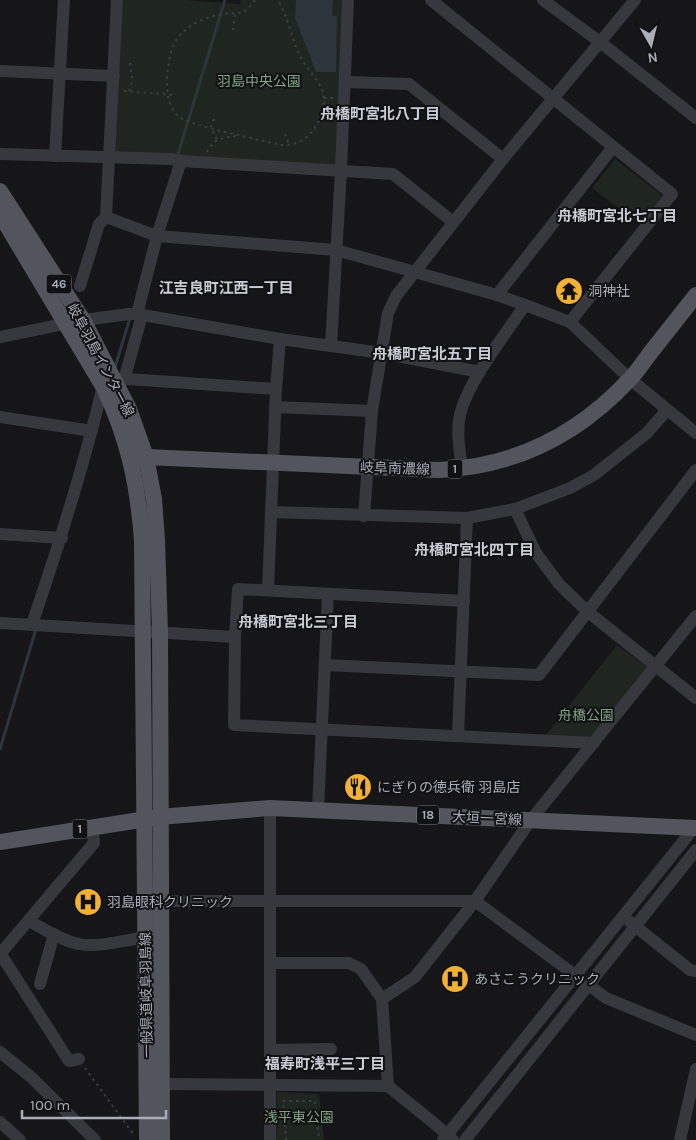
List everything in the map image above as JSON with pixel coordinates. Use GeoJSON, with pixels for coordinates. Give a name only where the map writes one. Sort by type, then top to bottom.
{"type":"FeatureCollection","features":[{"type":"Feature","properties":{"kind":"main road","name":"岐阜羽島インター線"},"geometry":{"type":"LineString","coordinates":[[0,190],[75,322],[112,382],[139,459]]}},
{"type":"Feature","properties":{"kind":"main road","name":"岐阜羽島インター線"},"geometry":{"type":"LineString","coordinates":[[0,214],[75,322]]}},
{"type":"Feature","properties":{"kind":"main road","name":"岐阜南濃線"},"geometry":{"type":"LineString","coordinates":[[139,459],[462,469],[481,466],[520,455],[561,436],[598,410],[630,379],[696,295]]}},
{"type":"Feature","properties":{"kind":"main road"},"geometry":{"type":"LineString","coordinates":[[139,459],[139,502],[142,541],[142,631],[152,818],[160,901],[162,1140]]}},
{"type":"Feature","properties":{"kind":"main road"},"geometry":{"type":"LineString","coordinates":[[139,459],[155,516],[160,632],[152,818]]}},
{"type":"Feature","properties":{"kind":"main road","name":"大垣一宮線"},"geometry":{"type":"LineString","coordinates":[[152,818],[270,808],[530,821],[695,826]]}},
{"type":"Feature","properties":{"kind":"main road","name":"1"},"geometry":{"type":"LineString","coordinates":[[0,842],[152,818]]}},
{"type":"Feature","properties":{"kind":"main road","name":"一般県道岐阜羽島線"},"geometry":{"type":"LineString","coordinates":[[141,1139],[146,937],[152,818]]}},
{"type":"Feature","properties":{"kind":"street"},"geometry":{"type":"LineString","coordinates":[[55,156],[64,0]]}},
{"type":"Feature","properties":{"kind":"street"},"geometry":{"type":"LineString","coordinates":[[80,286],[99,224],[106,217],[118,0]]}},
{"type":"Feature","properties":{"kind":"street"},"geometry":{"type":"LineString","coordinates":[[330,346],[341,170],[348,0]]}},
{"type":"Feature","properties":{"kind":"street"},"geometry":{"type":"LineString","coordinates":[[431,0],[672,194],[570,322]]}},
{"type":"Feature","properties":{"kind":"street"},"geometry":{"type":"LineString","coordinates":[[543,0],[600,42],[696,118]]}},
{"type":"Feature","properties":{"kind":"street"},"geometry":{"type":"LineString","coordinates":[[364,516],[372,411],[388,313],[396,296],[503,158],[635,0]]}},
{"type":"Feature","properties":{"kind":"street"},"geometry":{"type":"LineString","coordinates":[[0,71],[114,76]]}},
{"type":"Feature","properties":{"kind":"street"},"geometry":{"type":"LineString","coordinates":[[345,82],[409,84],[503,158]]}},
{"type":"Feature","properties":{"kind":"street"},"geometry":{"type":"LineString","coordinates":[[497,295],[613,147]]}},
{"type":"Feature","properties":{"kind":"street"},"geometry":{"type":"LineString","coordinates":[[0,154],[171,158],[181,161],[393,174],[453,222]]}},
{"type":"Feature","properties":{"kind":"street"},"geometry":{"type":"LineString","coordinates":[[34,624],[62,538],[92,431],[136,314],[156,236],[181,161]]}},
{"type":"Feature","properties":{"kind":"street"},"geometry":{"type":"LineString","coordinates":[[106,217],[156,236],[336,250],[497,295],[570,322],[630,379],[696,433]]}},
{"type":"Feature","properties":{"kind":"street"},"geometry":{"type":"LineString","coordinates":[[462,469],[458,432],[464,402],[480,372],[524,305]]}},
{"type":"Feature","properties":{"kind":"street"},"geometry":{"type":"LineString","coordinates":[[0,337],[75,322],[136,314],[280,339],[382,352],[480,372]]}},
{"type":"Feature","properties":{"kind":"street"},"geometry":{"type":"LineString","coordinates":[[268,590],[275,407],[280,339]]}},
{"type":"Feature","properties":{"kind":"street"},"geometry":{"type":"LineString","coordinates":[[112,382],[276,389]]}},
{"type":"Feature","properties":{"kind":"street"},"geometry":{"type":"LineString","coordinates":[[275,407],[372,411]]}},
{"type":"Feature","properties":{"kind":"street"},"geometry":{"type":"LineString","coordinates":[[271,512],[467,518],[515,509],[570,488],[594,475],[647,432],[667,410]]}},
{"type":"Feature","properties":{"kind":"street"},"geometry":{"type":"LineString","coordinates":[[0,416],[92,431]]}},
{"type":"Feature","properties":{"kind":"street"},"geometry":{"type":"LineString","coordinates":[[325,665],[539,675],[696,470]]}},
{"type":"Feature","properties":{"kind":"street"},"geometry":{"type":"LineString","coordinates":[[515,509],[536,553],[560,584],[588,612],[696,698]]}},
{"type":"Feature","properties":{"kind":"street"},"geometry":{"type":"LineString","coordinates":[[458,736],[467,518]]}},
{"type":"Feature","properties":{"kind":"street"},"geometry":{"type":"LineString","coordinates":[[0,534],[62,538]]}},
{"type":"Feature","properties":{"kind":"street"},"geometry":{"type":"LineString","coordinates":[[464,602],[268,590],[238,590],[235,636],[234,725],[594,743]]}},
{"type":"Feature","properties":{"kind":"street"},"geometry":{"type":"LineString","coordinates":[[318,810],[328,594]]}},
{"type":"Feature","properties":{"kind":"street"},"geometry":{"type":"LineString","coordinates":[[382,999],[416,977],[475,901],[530,821],[696,616]]}},
{"type":"Feature","properties":{"kind":"street"},"geometry":{"type":"LineString","coordinates":[[0,623],[235,636]]}},
{"type":"Feature","properties":{"kind":"street"},"geometry":{"type":"LineString","coordinates":[[270,808],[270,1140]]}},
{"type":"Feature","properties":{"kind":"street"},"geometry":{"type":"LineString","coordinates":[[79,1059],[69,1061],[0,953],[94,843],[92,826]]}},
{"type":"Feature","properties":{"kind":"street"},"geometry":{"type":"LineString","coordinates":[[162,1084],[388,1086],[448,1138],[695,826]]}},
{"type":"Feature","properties":{"kind":"street"},"geometry":{"type":"LineString","coordinates":[[465,1140],[696,850]]}},
{"type":"Feature","properties":{"kind":"street"},"geometry":{"type":"LineString","coordinates":[[160,901],[475,901],[606,998],[696,1035]]}},
{"type":"Feature","properties":{"kind":"street"},"geometry":{"type":"LineString","coordinates":[[623,916],[690,970],[696,971]]}},
{"type":"Feature","properties":{"kind":"street"},"geometry":{"type":"LineString","coordinates":[[29,921],[78,944],[91,945],[146,937]]}},
{"type":"Feature","properties":{"kind":"street"},"geometry":{"type":"LineString","coordinates":[[40,984],[54,934]]}},
{"type":"Feature","properties":{"kind":"street"},"geometry":{"type":"LineString","coordinates":[[270,963],[349,964],[361,969],[382,999],[388,1086]]}},
{"type":"Feature","properties":{"kind":"street"},"geometry":{"type":"LineString","coordinates":[[270,1050],[331,1049]]}},
{"type":"Feature","properties":{"kind":"street"},"geometry":{"type":"LineString","coordinates":[[0,1052],[31,1077],[95,1140]]}},
{"type":"Feature","properties":{"kind":"street"},"geometry":{"type":"LineString","coordinates":[[680,1140],[696,1069]]}},
{"type":"Feature","properties":{"kind":"street"},"geometry":{"type":"LineString","coordinates":[[0,1122],[20,1140]]}},
{"type":"Feature","properties":{"kind":"path"},"geometry":{"type":"LineString","coordinates":[[255,0],[249,9],[243,13],[221,14],[199,21],[182,32],[171,50],[167,72],[168,94],[172,109],[184,121],[281,145],[289,145],[306,138],[313,129],[319,120],[324,98],[318,82],[306,67],[300,55],[290,25],[278,0]]}},
{"type":"Feature","properties":{"kind":"path"},"geometry":{"type":"LineString","coordinates":[[233,30],[235,14]]}},
{"type":"Feature","properties":{"kind":"path"},"geometry":{"type":"LineString","coordinates":[[128,91],[133,80],[130,60]]}},
{"type":"Feature","properties":{"kind":"path"},"geometry":{"type":"LineString","coordinates":[[120,90],[176,95]]}},
{"type":"Feature","properties":{"kind":"path"},"geometry":{"type":"LineString","coordinates":[[324,98],[339,98]]}},
{"type":"Feature","properties":{"kind":"path"},"geometry":{"type":"LineString","coordinates":[[214,119],[211,127],[217,140]]}},
{"type":"Feature","properties":{"kind":"path"},"geometry":{"type":"LineString","coordinates":[[286,134],[289,145]]}},
{"type":"Feature","properties":{"kind":"path"},"geometry":{"type":"LineString","coordinates":[[205,157],[210,145],[217,140],[242,135]]}},
{"type":"Feature","properties":{"kind":"path"},"geometry":{"type":"LineString","coordinates":[[79,1059],[141,1139]]}},
{"type":"Feature","properties":{"kind":"path"},"geometry":{"type":"LineString","coordinates":[[286,1140],[283,1101],[315,1101],[319,1140]]}},
{"type":"Feature","properties":{"kind":"green space","name":"羽島中央公園"},"geometry":{"type":"Polygon","coordinates":[[[123,0],[186,0],[240,4],[241,0],[343,0],[337,165],[114,153],[123,0]]]}},
{"type":"Feature","properties":{"kind":"green space"},"geometry":{"type":"Polygon","coordinates":[[[615,159],[663,196],[641,225],[592,188],[615,159]]]}},
{"type":"Feature","properties":{"kind":"green space","name":"舟橋公園"},"geometry":{"type":"Polygon","coordinates":[[[617,645],[647,667],[592,738],[546,735],[617,645]]]}},
{"type":"Feature","properties":{"kind":"green space","name":"浅平東公園"},"geometry":{"type":"Polygon","coordinates":[[[277,1092],[319,1094],[324,1140],[276,1140],[277,1092]]]}},
{"type":"Feature","properties":{"kind":"shaded area"},"geometry":{"type":"Polygon","coordinates":[[[296,0],[333,0],[332,15],[337,16],[336,72],[316,72],[295,18],[296,0]]]}},
{"type":"Feature","properties":{"kind":"waterway"},"geometry":{"type":"LineString","coordinates":[[178,154],[225,0]]}},
{"type":"Feature","properties":{"kind":"waterway"},"geometry":{"type":"LineString","coordinates":[[115,367],[130,318]]}},
{"type":"Feature","properties":{"kind":"waterway"},"geometry":{"type":"LineString","coordinates":[[0,749],[36,629]]}},
{"type":"Feature","properties":{"kind":"place","name":"洞神社"},"geometry":{"type":"Point","coordinates":[569,291]}},
{"type":"Feature","properties":{"kind":"place","name":"にぎりの徳兵衛 羽島店"},"geometry":{"type":"Point","coordinates":[358,787]}},
{"type":"Feature","properties":{"kind":"place","name":"羽島眼科クリニック"},"geometry":{"type":"Point","coordinates":[88,902]}},
{"type":"Feature","properties":{"kind":"place","name":"あさこうクリニック"},"geometry":{"type":"Point","coordinates":[455,979]}},
{"type":"Feature","properties":{"kind":"district","name":"舟橋町宮北八丁目"},"geometry":{"type":"Point","coordinates":[380,114]}},
{"type":"Feature","properties":{"kind":"district","name":"舟橋町宮北七丁目"},"geometry":{"type":"Point","coordinates":[617,216]}},
{"type":"Feature","properties":{"kind":"district","name":"江吉良町江西一丁目"},"geometry":{"type":"Point","coordinates":[226,288]}},
{"type":"Feature","properties":{"kind":"district","name":"舟橋町宮北五丁目"},"geometry":{"type":"Point","coordinates":[432,354]}},
{"type":"Feature","properties":{"kind":"district","name":"舟橋町宮北四丁目"},"geometry":{"type":"Point","coordinates":[474,550]}},
{"type":"Feature","properties":{"kind":"district","name":"舟橋町宮北三丁目"},"geometry":{"type":"Point","coordinates":[298,622]}},
{"type":"Feature","properties":{"kind":"district","name":"福寿町浅平三丁目"},"geometry":{"type":"Point","coordinates":[325,1064]}}]}
